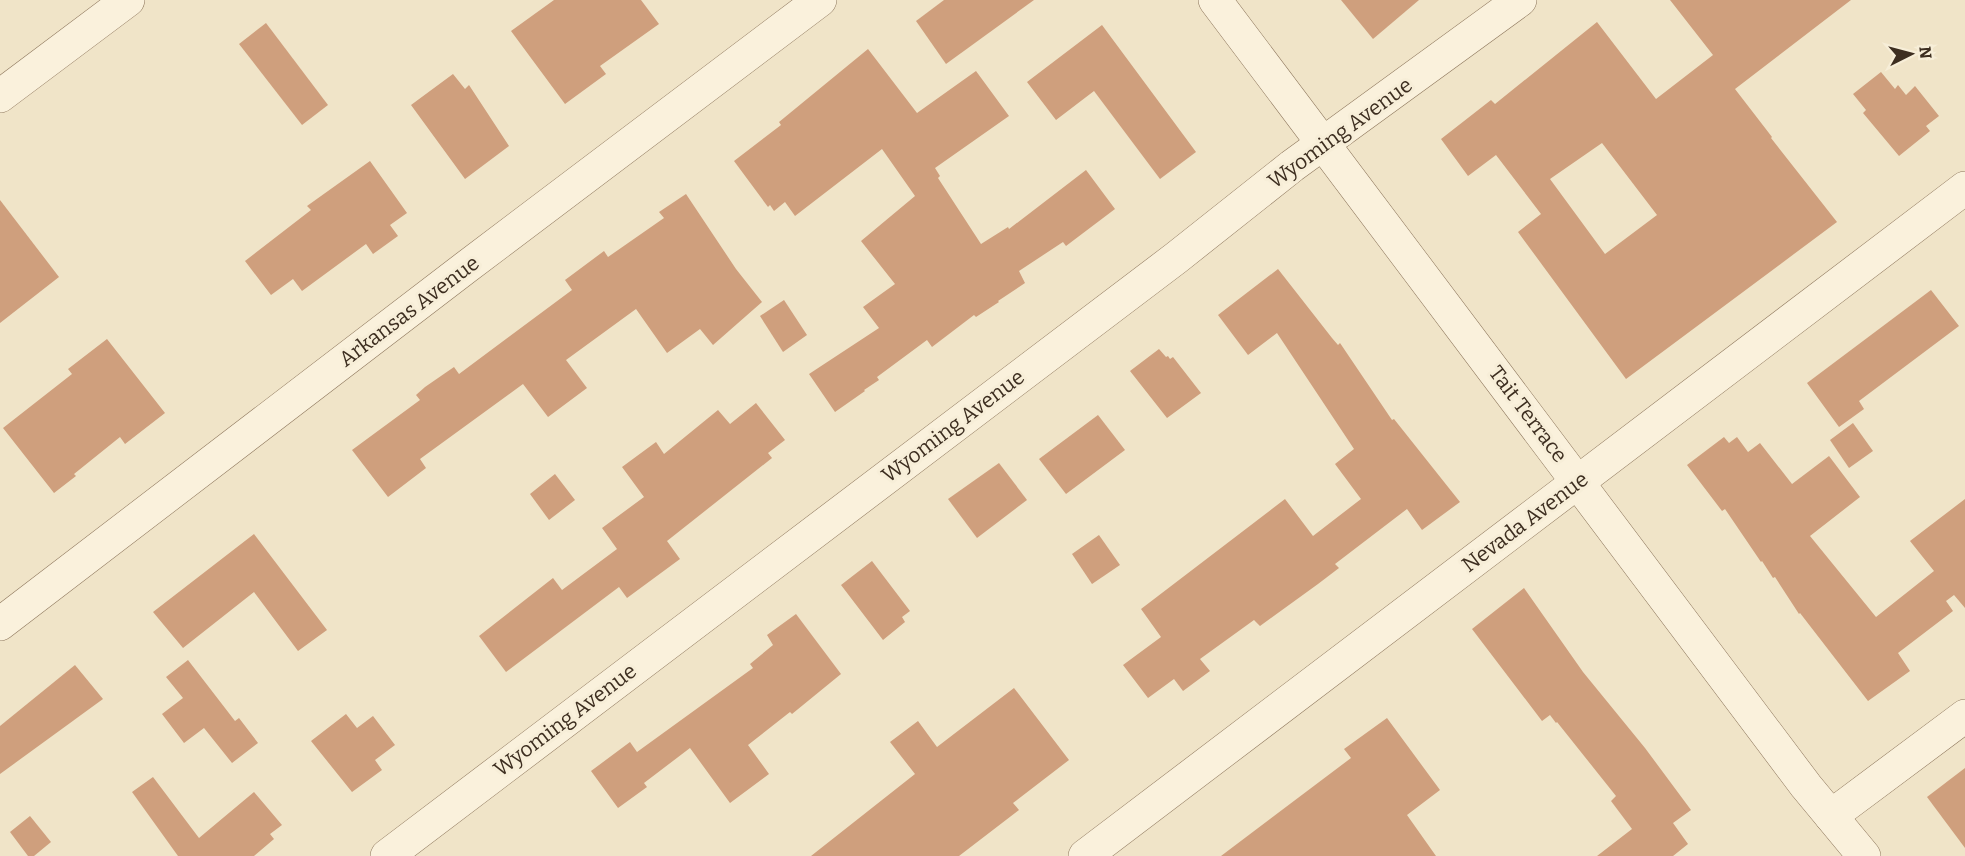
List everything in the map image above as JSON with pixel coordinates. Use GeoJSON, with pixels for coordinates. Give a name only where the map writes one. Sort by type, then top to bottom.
{"type":"FeatureCollection","features":[{"type":"Feature","properties":{"kind":"street"},"geometry":{"type":"LineString","coordinates":[[0,96],[128,0]]}},
{"type":"Feature","properties":{"kind":"street","name":"Arkansas Avenue"},"geometry":{"type":"LineString","coordinates":[[0,624],[820,0]]}},
{"type":"Feature","properties":{"kind":"street","name":"Tait Terrace"},"geometry":{"type":"LineString","coordinates":[[1215,0],[1806,786],[1864,856]]}},
{"type":"Feature","properties":{"kind":"street","name":"Wyoming Avenue"},"geometry":{"type":"LineString","coordinates":[[387,856],[628,671],[1167,265],[1292,166],[1520,0]]}},
{"type":"Feature","properties":{"kind":"street","name":"Nevada Avenue"},"geometry":{"type":"LineString","coordinates":[[1085,856],[1965,188]]}},
{"type":"Feature","properties":{"kind":"street"},"geometry":{"type":"LineString","coordinates":[[1831,816],[1965,716]]}},
{"type":"Feature","properties":{"kind":"building"},"geometry":{"type":"Polygon","coordinates":[[[554,0],[641,0],[659,24],[600,66],[606,74],[565,104],[511,31],[554,0]]]}},
{"type":"Feature","properties":{"kind":"building"},"geometry":{"type":"Polygon","coordinates":[[[944,0],[1034,0],[946,64],[916,21],[944,0]]]}},
{"type":"Feature","properties":{"kind":"building"},"geometry":{"type":"Polygon","coordinates":[[[1341,0],[1419,0],[1373,39],[1341,0]]]}},
{"type":"Feature","properties":{"kind":"building"},"geometry":{"type":"Polygon","coordinates":[[[1670,0],[1851,0],[1735,89],[1837,222],[1626,379],[1518,232],[1541,214],[1496,155],[1468,176],[1441,139],[1491,100],[1495,104],[1597,22],[1656,99],[1713,55],[1670,0]],[[1602,143],[1550,179],[1605,254],[1657,215],[1602,143]]]}},
{"type":"Feature","properties":{"kind":"building"},"geometry":{"type":"Polygon","coordinates":[[[266,23],[328,105],[302,125],[239,44],[266,23]]]}},
{"type":"Feature","properties":{"kind":"building"},"geometry":{"type":"Polygon","coordinates":[[[1102,25],[1196,152],[1160,179],[1094,91],[1056,120],[1027,82],[1102,25]]]}},
{"type":"Feature","properties":{"kind":"building"},"geometry":{"type":"Polygon","coordinates":[[[868,49],[917,113],[976,71],[1009,116],[935,168],[940,176],[938,178],[981,244],[1008,227],[1009,229],[1086,170],[1115,209],[1066,246],[1063,242],[1019,271],[1025,283],[999,302],[976,317],[974,315],[932,347],[927,340],[877,377],[879,380],[865,391],[835,412],[809,374],[879,328],[863,307],[895,284],[861,241],[915,196],[882,149],[795,216],[785,202],[774,211],[770,205],[768,207],[734,161],[781,125],[779,122],[868,49]]]}},
{"type":"Feature","properties":{"kind":"building"},"geometry":{"type":"Polygon","coordinates":[[[1881,72],[1895,89],[1898,85],[1906,95],[1915,86],[1939,116],[1926,126],[1930,131],[1899,156],[1863,113],[1866,110],[1853,94],[1881,72]]]}},
{"type":"Feature","properties":{"kind":"building"},"geometry":{"type":"Polygon","coordinates":[[[453,74],[465,89],[469,85],[509,146],[465,179],[411,105],[453,74]]]}},
{"type":"Feature","properties":{"kind":"building"},"geometry":{"type":"Polygon","coordinates":[[[370,161],[407,213],[390,225],[398,236],[373,254],[366,244],[302,291],[293,279],[271,295],[245,261],[311,210],[307,206],[370,161]]]}},
{"type":"Feature","properties":{"kind":"building"},"geometry":{"type":"Polygon","coordinates":[[[686,194],[736,269],[762,302],[713,345],[700,329],[667,353],[636,309],[566,360],[587,388],[548,417],[523,384],[420,459],[426,468],[388,497],[352,450],[420,400],[416,395],[425,387],[454,367],[459,374],[572,290],[565,280],[604,251],[608,257],[664,218],[659,212],[686,194]]]}},
{"type":"Feature","properties":{"kind":"building"},"geometry":{"type":"Polygon","coordinates":[[[0,200],[59,277],[0,323],[0,200]]]}},
{"type":"Feature","properties":{"kind":"building"},"geometry":{"type":"Polygon","coordinates":[[[1278,269],[1332,338],[1338,345],[1340,343],[1392,420],[1394,419],[1460,502],[1422,530],[1407,509],[1335,564],[1339,568],[1318,584],[1260,626],[1254,620],[1200,659],[1210,671],[1183,691],[1174,679],[1148,698],[1123,665],[1161,637],[1141,609],[1285,499],[1313,536],[1361,499],[1335,464],[1354,449],[1277,333],[1248,355],[1218,315],[1278,269]]]}},
{"type":"Feature","properties":{"kind":"building"},"geometry":{"type":"Polygon","coordinates":[[[1931,290],[1959,326],[1859,401],[1864,409],[1839,427],[1807,383],[1931,290]]]}},
{"type":"Feature","properties":{"kind":"building"},"geometry":{"type":"Polygon","coordinates":[[[784,300],[807,335],[783,352],[760,316],[784,300]]]}},
{"type":"Feature","properties":{"kind":"building"},"geometry":{"type":"Polygon","coordinates":[[[107,339],[165,413],[125,444],[120,437],[54,493],[3,428],[72,374],[68,369],[107,339]]]}},
{"type":"Feature","properties":{"kind":"building"},"geometry":{"type":"Polygon","coordinates":[[[1159,349],[1166,357],[1170,359],[1173,357],[1201,393],[1167,418],[1130,371],[1159,349]]]}},
{"type":"Feature","properties":{"kind":"building"},"geometry":{"type":"Polygon","coordinates":[[[756,403],[785,440],[768,453],[772,458],[667,541],[680,559],[627,598],[619,587],[506,672],[479,636],[553,578],[562,590],[617,549],[602,528],[644,497],[622,467],[656,442],[664,454],[718,410],[730,424],[756,403]]]}},
{"type":"Feature","properties":{"kind":"building"},"geometry":{"type":"Polygon","coordinates":[[[1098,415],[1125,450],[1066,494],[1039,459],[1098,415]]]}},
{"type":"Feature","properties":{"kind":"building"},"geometry":{"type":"Polygon","coordinates":[[[1853,423],[1873,451],[1849,468],[1830,440],[1853,423]]]}},
{"type":"Feature","properties":{"kind":"building"},"geometry":{"type":"Polygon","coordinates":[[[1724,437],[1729,443],[1737,437],[1748,452],[1760,443],[1792,484],[1829,456],[1860,497],[1810,536],[1876,617],[1934,571],[1910,541],[1965,499],[1965,608],[1954,595],[1946,601],[1953,611],[1898,653],[1910,671],[1868,701],[1799,614],[1725,509],[1722,511],[1687,465],[1724,437]]]}},
{"type":"Feature","properties":{"kind":"building"},"geometry":{"type":"Polygon","coordinates":[[[999,463],[1027,500],[977,538],[948,499],[999,463]]]}},
{"type":"Feature","properties":{"kind":"building"},"geometry":{"type":"Polygon","coordinates":[[[555,474],[575,500],[549,520],[530,494],[555,474]]]}},
{"type":"Feature","properties":{"kind":"building"},"geometry":{"type":"Polygon","coordinates":[[[254,534],[327,630],[298,651],[254,592],[183,648],[153,612],[254,534]]]}},
{"type":"Feature","properties":{"kind":"building"},"geometry":{"type":"Polygon","coordinates":[[[1099,535],[1120,565],[1092,584],[1072,554],[1099,535]]]}},
{"type":"Feature","properties":{"kind":"building"},"geometry":{"type":"Polygon","coordinates":[[[872,561],[910,611],[902,617],[905,622],[883,640],[841,585],[872,561]]]}},
{"type":"Feature","properties":{"kind":"building"},"geometry":{"type":"Polygon","coordinates":[[[1524,588],[1583,672],[1645,748],[1691,810],[1673,823],[1688,844],[1673,856],[1597,856],[1632,829],[1611,801],[1616,796],[1557,722],[1550,715],[1542,721],[1472,629],[1524,588]]]}},
{"type":"Feature","properties":{"kind":"building"},"geometry":{"type":"Polygon","coordinates":[[[796,614],[841,674],[792,714],[790,712],[748,745],[769,774],[730,803],[690,748],[644,783],[647,787],[618,808],[591,771],[630,742],[637,752],[753,668],[750,664],[773,645],[767,635],[796,614]]]}},
{"type":"Feature","properties":{"kind":"building"},"geometry":{"type":"Polygon","coordinates":[[[188,660],[235,721],[239,718],[258,743],[232,763],[204,728],[184,743],[162,714],[183,698],[166,677],[188,660]]]}},
{"type":"Feature","properties":{"kind":"building"},"geometry":{"type":"Polygon","coordinates":[[[75,665],[103,699],[0,774],[0,726],[75,665]]]}},
{"type":"Feature","properties":{"kind":"building"},"geometry":{"type":"Polygon","coordinates":[[[1014,688],[1069,760],[1013,803],[1019,810],[959,856],[811,856],[915,774],[890,742],[918,721],[937,747],[1014,688]]]}},
{"type":"Feature","properties":{"kind":"building"},"geometry":{"type":"Polygon","coordinates":[[[346,714],[357,728],[373,716],[395,745],[375,760],[382,770],[352,792],[311,741],[346,714]]]}},
{"type":"Feature","properties":{"kind":"building"},"geometry":{"type":"Polygon","coordinates":[[[1387,718],[1440,790],[1407,815],[1436,856],[1221,856],[1351,758],[1344,749],[1387,718]]]}},
{"type":"Feature","properties":{"kind":"building"},"geometry":{"type":"Polygon","coordinates":[[[1965,768],[1965,848],[1927,797],[1965,768]]]}},
{"type":"Feature","properties":{"kind":"building"},"geometry":{"type":"Polygon","coordinates":[[[153,777],[199,838],[254,792],[282,825],[270,834],[274,839],[254,856],[178,856],[132,792],[153,777]]]}},
{"type":"Feature","properties":{"kind":"building"},"geometry":{"type":"Polygon","coordinates":[[[30,816],[51,842],[34,856],[28,856],[10,832],[30,816]]]}}]}
